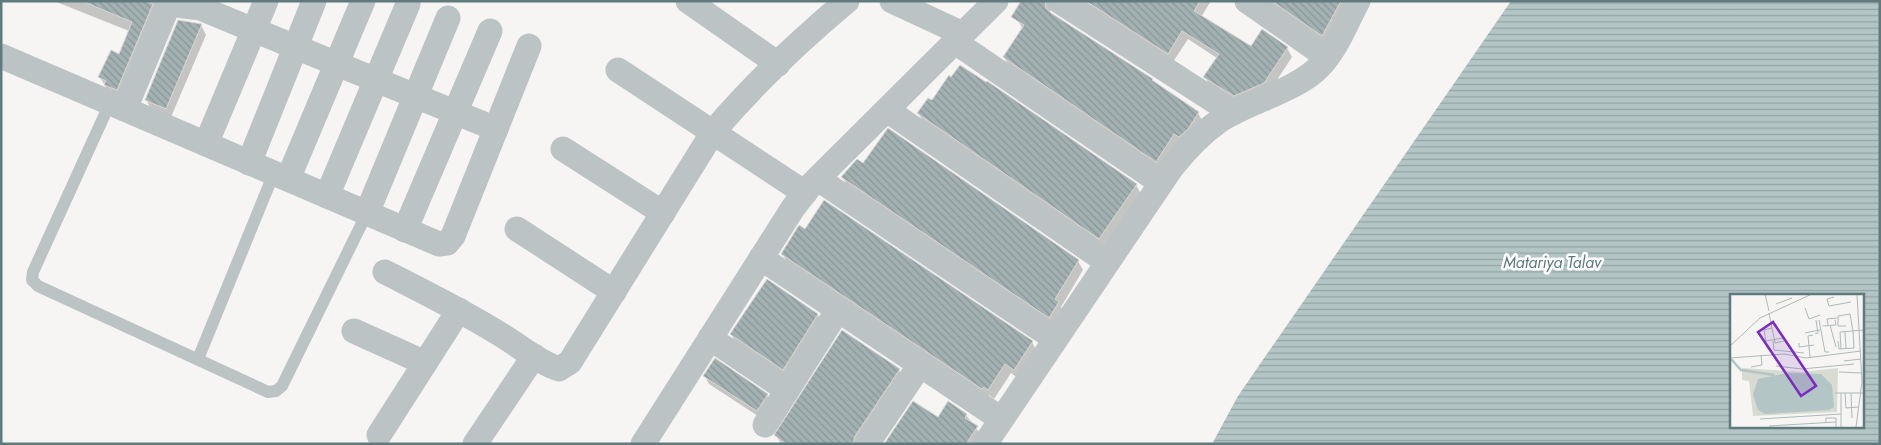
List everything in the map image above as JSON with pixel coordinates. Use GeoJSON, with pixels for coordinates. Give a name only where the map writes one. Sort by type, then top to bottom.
{"type":"FeatureCollection","features":[{"type":"Feature","properties":{"kind":"street"},"geometry":{"type":"LineString","coordinates":[[206,144],[266,1]]}},
{"type":"Feature","properties":{"kind":"street"},"geometry":{"type":"LineString","coordinates":[[249,163],[314,1]]}},
{"type":"Feature","properties":{"kind":"street"},"geometry":{"type":"LineString","coordinates":[[281,176],[336,65],[363,1]]}},
{"type":"Feature","properties":{"kind":"street"},"geometry":{"type":"LineString","coordinates":[[688,1],[778,64]]}},
{"type":"Feature","properties":{"kind":"street"},"geometry":{"type":"LineString","coordinates":[[385,272],[503,335],[548,365],[558,369],[570,362],[713,132],[730,111],[811,31],[847,1]]}},
{"type":"Feature","properties":{"kind":"street"},"geometry":{"type":"LineString","coordinates":[[892,1],[959,38],[1161,183]]}},
{"type":"Feature","properties":{"kind":"street"},"geometry":{"type":"LineString","coordinates":[[642,444],[793,208],[811,186],[996,1]]}},
{"type":"Feature","properties":{"kind":"street"},"geometry":{"type":"LineString","coordinates":[[1059,1],[1234,113]]}},
{"type":"Feature","properties":{"kind":"street"},"geometry":{"type":"LineString","coordinates":[[1247,1],[1327,57]]}},
{"type":"Feature","properties":{"kind":"street"},"geometry":{"type":"LineString","coordinates":[[985,444],[1107,262],[1182,155],[1218,122],[1306,78],[1320,67],[1358,1]]}},
{"type":"Feature","properties":{"kind":"street"},"geometry":{"type":"LineString","coordinates":[[117,106],[170,3],[200,8],[336,65],[496,128]]}},
{"type":"Feature","properties":{"kind":"street"},"geometry":{"type":"LineString","coordinates":[[328,196],[408,4]]}},
{"type":"Feature","properties":{"kind":"street"},"geometry":{"type":"LineString","coordinates":[[367,213],[448,18]]}},
{"type":"Feature","properties":{"kind":"street"},"geometry":{"type":"LineString","coordinates":[[405,230],[490,31]]}},
{"type":"Feature","properties":{"kind":"street"},"geometry":{"type":"LineString","coordinates":[[1,56],[439,244],[447,243],[453,236],[529,46]]}},
{"type":"Feature","properties":{"kind":"street"},"geometry":{"type":"LineString","coordinates":[[618,70],[713,132],[811,186],[1056,339]]}},
{"type":"Feature","properties":{"kind":"street"},"geometry":{"type":"LineString","coordinates":[[887,110],[1107,262]]}},
{"type":"Feature","properties":{"kind":"street"},"geometry":{"type":"LineString","coordinates":[[563,149],[663,213]]}},
{"type":"Feature","properties":{"kind":"street"},"geometry":{"type":"LineString","coordinates":[[517,229],[614,292]]}},
{"type":"Feature","properties":{"kind":"street"},"geometry":{"type":"LineString","coordinates":[[761,258],[1001,419]]}},
{"type":"Feature","properties":{"kind":"street"},"geometry":{"type":"LineString","coordinates":[[379,435],[458,310]]}},
{"type":"Feature","properties":{"kind":"street"},"geometry":{"type":"LineString","coordinates":[[764,426],[838,310]]}},
{"type":"Feature","properties":{"kind":"street"},"geometry":{"type":"LineString","coordinates":[[354,331],[425,363]]}},
{"type":"Feature","properties":{"kind":"street"},"geometry":{"type":"LineString","coordinates":[[710,338],[787,390]]}},
{"type":"Feature","properties":{"kind":"street"},"geometry":{"type":"LineString","coordinates":[[475,444],[534,356]]}},
{"type":"Feature","properties":{"kind":"street"},"geometry":{"type":"LineString","coordinates":[[867,444],[920,365]]}},
{"type":"Feature","properties":{"kind":"lane"},"geometry":{"type":"LineString","coordinates":[[117,106],[33,272],[32,280],[38,286],[268,392],[276,391],[282,386],[367,213]]}},
{"type":"Feature","properties":{"kind":"lane"},"geometry":{"type":"LineString","coordinates":[[198,359],[281,176]]}},
{"type":"Feature","properties":{"kind":"water","name":"Matariya Talav"},"geometry":{"type":"Polygon","coordinates":[[[1511,1],[1880,1],[1880,444],[1212,444],[1238,396],[1511,1]]]}},
{"type":"Feature","properties":{"kind":"building"},"geometry":{"type":"Polygon","coordinates":[[[82,1],[145,1],[153,4],[117,90],[104,85],[106,81],[98,77],[111,50],[119,54],[132,22],[82,1]]]}},
{"type":"Feature","properties":{"kind":"building"},"geometry":{"type":"Polygon","coordinates":[[[1021,1],[1045,1],[1046,8],[1051,13],[1153,79],[1199,112],[1188,129],[1179,137],[1174,134],[1156,162],[1003,57],[1024,25],[1011,17],[1021,1]]]}},
{"type":"Feature","properties":{"kind":"building"},"geometry":{"type":"Polygon","coordinates":[[[1086,1],[1200,1],[1194,11],[1251,46],[1262,29],[1288,47],[1264,83],[1234,96],[1203,77],[1219,54],[1182,31],[1168,54],[1086,1]]]}},
{"type":"Feature","properties":{"kind":"building"},"geometry":{"type":"Polygon","coordinates":[[[1272,1],[1341,1],[1322,36],[1272,1]]]}},
{"type":"Feature","properties":{"kind":"building"},"geometry":{"type":"Polygon","coordinates":[[[178,20],[202,24],[166,109],[145,100],[178,20]]]}},
{"type":"Feature","properties":{"kind":"building"},"geometry":{"type":"Polygon","coordinates":[[[960,65],[987,81],[1137,184],[1099,239],[917,113],[928,98],[932,100],[949,75],[951,77],[960,65]]]}},
{"type":"Feature","properties":{"kind":"building"},"geometry":{"type":"Polygon","coordinates":[[[888,128],[1079,260],[1055,299],[1059,302],[1049,318],[841,177],[857,159],[863,163],[888,128]]]}},
{"type":"Feature","properties":{"kind":"building"},"geometry":{"type":"Polygon","coordinates":[[[824,200],[1033,341],[1014,370],[1005,364],[988,390],[984,387],[982,389],[781,254],[799,225],[805,229],[824,200]]]}},
{"type":"Feature","properties":{"kind":"building"},"geometry":{"type":"Polygon","coordinates":[[[767,279],[818,314],[783,370],[730,334],[767,279]]]}},
{"type":"Feature","properties":{"kind":"building"},"geometry":{"type":"Polygon","coordinates":[[[842,330],[900,369],[855,436],[853,444],[786,444],[774,435],[842,330]]]}},
{"type":"Feature","properties":{"kind":"building"},"geometry":{"type":"Polygon","coordinates":[[[715,358],[768,394],[757,411],[703,376],[715,358]]]}},
{"type":"Feature","properties":{"kind":"building"},"geometry":{"type":"Polygon","coordinates":[[[913,401],[938,417],[948,401],[967,414],[965,418],[978,426],[966,444],[884,444],[913,401]]]}}]}
